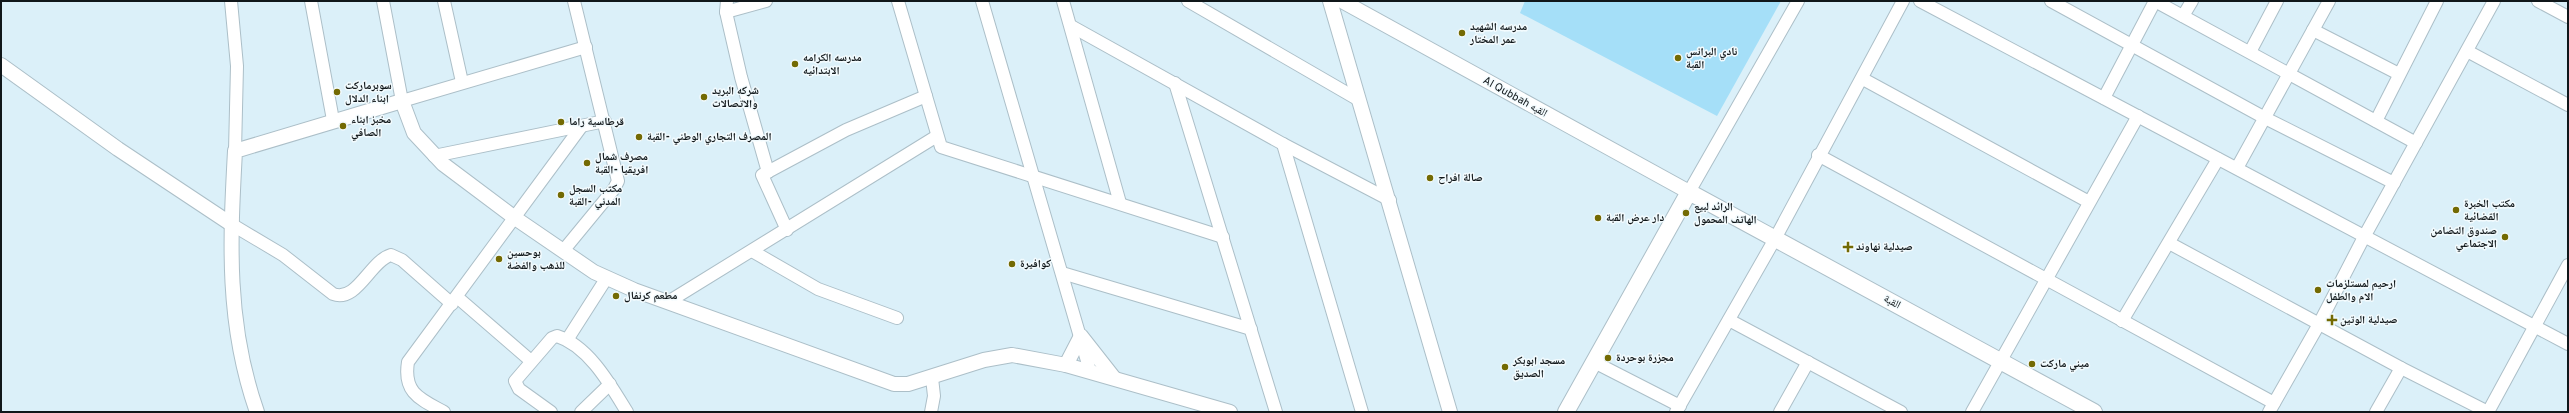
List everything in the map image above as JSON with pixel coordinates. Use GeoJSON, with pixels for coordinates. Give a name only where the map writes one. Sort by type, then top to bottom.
{"type":"FeatureCollection","features":[{"type":"Feature","properties":{"kind":"main road","name":"القبة"},"geometry":{"type":"LineString","coordinates":[[1689,192],[1776,237],[2094,412]]}},
{"type":"Feature","properties":{"kind":"main road"},"geometry":{"type":"LineString","coordinates":[[1566,412],[1689,192]]}},
{"type":"Feature","properties":{"kind":"street"},"geometry":{"type":"LineString","coordinates":[[231,1],[237,66],[236,151],[231,224],[234,314],[246,380],[257,412]]}},
{"type":"Feature","properties":{"kind":"street"},"geometry":{"type":"LineString","coordinates":[[312,1],[333,120]]}},
{"type":"Feature","properties":{"kind":"street"},"geometry":{"type":"LineString","coordinates":[[383,1],[402,101],[414,133],[434,156],[515,218],[606,279],[881,381],[908,384],[932,378],[984,360],[1012,355],[1090,371],[1208,409],[1230,412]]}},
{"type":"Feature","properties":{"kind":"street"},"geometry":{"type":"LineString","coordinates":[[444,1],[462,82]]}},
{"type":"Feature","properties":{"kind":"street"},"geometry":{"type":"LineString","coordinates":[[563,251],[617,184],[604,121],[574,1]]}},
{"type":"Feature","properties":{"kind":"street"},"geometry":{"type":"LineString","coordinates":[[766,1],[726,6],[741,77],[768,172]]}},
{"type":"Feature","properties":{"kind":"street"},"geometry":{"type":"LineString","coordinates":[[898,1],[941,146],[951,151],[1223,236]]}},
{"type":"Feature","properties":{"kind":"street"},"geometry":{"type":"LineString","coordinates":[[982,1],[1090,371]]}},
{"type":"Feature","properties":{"kind":"street"},"geometry":{"type":"LineString","coordinates":[[1063,1],[1120,203]]}},
{"type":"Feature","properties":{"kind":"street"},"geometry":{"type":"LineString","coordinates":[[1188,1],[1359,100]]}},
{"type":"Feature","properties":{"kind":"street"},"geometry":{"type":"LineString","coordinates":[[1330,1],[1390,200],[1450,412]]}},
{"type":"Feature","properties":{"kind":"street","name":"Al Qubbah القبه"},"geometry":{"type":"LineString","coordinates":[[1342,1],[1689,192]]}},
{"type":"Feature","properties":{"kind":"street"},"geometry":{"type":"LineString","coordinates":[[1689,192],[1798,1]]}},
{"type":"Feature","properties":{"kind":"street"},"geometry":{"type":"LineString","coordinates":[[1594,362],[1678,409],[1776,237],[1818,155],[1863,78],[1903,1]]}},
{"type":"Feature","properties":{"kind":"street"},"geometry":{"type":"LineString","coordinates":[[1920,1],[2568,344]]}},
{"type":"Feature","properties":{"kind":"street"},"geometry":{"type":"LineString","coordinates":[[2051,1],[2265,118],[2394,183]]}},
{"type":"Feature","properties":{"kind":"street"},"geometry":{"type":"LineString","coordinates":[[2104,98],[2155,1],[2290,73],[2416,143]]}},
{"type":"Feature","properties":{"kind":"street"},"geometry":{"type":"LineString","coordinates":[[2183,16],[2192,1]]}},
{"type":"Feature","properties":{"kind":"street"},"geometry":{"type":"LineString","coordinates":[[2250,52],[2277,1]]}},
{"type":"Feature","properties":{"kind":"street"},"geometry":{"type":"LineString","coordinates":[[2237,168],[2329,1]]}},
{"type":"Feature","properties":{"kind":"street"},"geometry":{"type":"LineString","coordinates":[[2376,121],[2437,1]]}},
{"type":"Feature","properties":{"kind":"street"},"geometry":{"type":"LineString","coordinates":[[1818,155],[2046,278],[2271,408],[2319,324],[2364,237],[2494,1]]}},
{"type":"Feature","properties":{"kind":"street"},"geometry":{"type":"LineString","coordinates":[[2538,1],[2568,17]]}},
{"type":"Feature","properties":{"kind":"street"},"geometry":{"type":"LineString","coordinates":[[1071,26],[1283,144],[1390,200]]}},
{"type":"Feature","properties":{"kind":"street"},"geometry":{"type":"LineString","coordinates":[[2313,30],[2399,74]]}},
{"type":"Feature","properties":{"kind":"street"},"geometry":{"type":"LineString","coordinates":[[236,151],[333,120],[586,47]]}},
{"type":"Feature","properties":{"kind":"street"},"geometry":{"type":"LineString","coordinates":[[2467,51],[2568,105]]}},
{"type":"Feature","properties":{"kind":"street"},"geometry":{"type":"LineString","coordinates":[[1,64],[118,149],[231,224],[283,255],[333,294],[339,296],[351,292],[379,262],[391,255],[402,260],[531,361]]}},
{"type":"Feature","properties":{"kind":"street"},"geometry":{"type":"LineString","coordinates":[[1863,78],[2089,202]]}},
{"type":"Feature","properties":{"kind":"street"},"geometry":{"type":"LineString","coordinates":[[1175,83],[1276,412]]}},
{"type":"Feature","properties":{"kind":"street"},"geometry":{"type":"LineString","coordinates":[[787,230],[762,175],[846,130],[926,96]]}},
{"type":"Feature","properties":{"kind":"street"},"geometry":{"type":"LineString","coordinates":[[1972,412],[2138,116]]}},
{"type":"Feature","properties":{"kind":"street"},"geometry":{"type":"LineString","coordinates":[[434,156],[581,127],[604,121]]}},
{"type":"Feature","properties":{"kind":"street"},"geometry":{"type":"LineString","coordinates":[[444,412],[411,391],[406,380],[408,362],[581,127]]}},
{"type":"Feature","properties":{"kind":"street"},"geometry":{"type":"LineString","coordinates":[[668,302],[787,230],[937,136]]}},
{"type":"Feature","properties":{"kind":"street"},"geometry":{"type":"LineString","coordinates":[[1283,144],[1362,412]]}},
{"type":"Feature","properties":{"kind":"street"},"geometry":{"type":"LineString","coordinates":[[2122,321],[2218,159]]}},
{"type":"Feature","properties":{"kind":"street"},"geometry":{"type":"LineString","coordinates":[[2169,242],[2401,368],[2488,412],[2568,264]]}},
{"type":"Feature","properties":{"kind":"street"},"geometry":{"type":"LineString","coordinates":[[752,251],[818,289],[897,318]]}},
{"type":"Feature","properties":{"kind":"street"},"geometry":{"type":"LineString","coordinates":[[1062,273],[1251,330]]}},
{"type":"Feature","properties":{"kind":"street"},"geometry":{"type":"LineString","coordinates":[[567,340],[606,279]]}},
{"type":"Feature","properties":{"kind":"street"},"geometry":{"type":"LineString","coordinates":[[1729,320],[1901,412]]}},
{"type":"Feature","properties":{"kind":"street"},"geometry":{"type":"LineString","coordinates":[[551,412],[516,385],[518,376],[531,361],[554,337],[559,336],[567,340],[598,366],[627,412]]}},
{"type":"Feature","properties":{"kind":"street"},"geometry":{"type":"LineString","coordinates":[[1066,365],[1081,336]]}},
{"type":"Feature","properties":{"kind":"street"},"geometry":{"type":"LineString","coordinates":[[1081,336],[1114,378]]}},
{"type":"Feature","properties":{"kind":"street"},"geometry":{"type":"LineString","coordinates":[[1780,412],[1808,362]]}},
{"type":"Feature","properties":{"kind":"street"},"geometry":{"type":"LineString","coordinates":[[2376,412],[2401,368]]}},
{"type":"Feature","properties":{"kind":"street"},"geometry":{"type":"LineString","coordinates":[[931,412],[934,396],[932,378]]}},
{"type":"Feature","properties":{"kind":"street"},"geometry":{"type":"LineString","coordinates":[[581,412],[610,384]]}},
{"type":"Feature","properties":{"kind":"shaded area","name":"نادي البرانس القبة"},"geometry":{"type":"Polygon","coordinates":[[[1525,1],[1781,1],[1717,116],[1520,13],[1525,1]]]}},
{"type":"Feature","properties":{"kind":"place","name":"مدرسه الشهيد عمر المختار"},"geometry":{"type":"Point","coordinates":[1462,33]}},
{"type":"Feature","properties":{"kind":"place","name":"نادي البرانس القبة"},"geometry":{"type":"Point","coordinates":[1678,58]}},
{"type":"Feature","properties":{"kind":"place","name":"مدرسه الكرامه الابتدائيه"},"geometry":{"type":"Point","coordinates":[795,64]}},
{"type":"Feature","properties":{"kind":"place","name":"سوبرماركت ابناء الدلال"},"geometry":{"type":"Point","coordinates":[337,92]}},
{"type":"Feature","properties":{"kind":"place","name":"شركه البريد والاتصالات"},"geometry":{"type":"Point","coordinates":[704,97]}},
{"type":"Feature","properties":{"kind":"place","name":"قرطاسية راما"},"geometry":{"type":"Point","coordinates":[561,122]}},
{"type":"Feature","properties":{"kind":"place","name":"مخبز ابناء الصافي"},"geometry":{"type":"Point","coordinates":[343,126]}},
{"type":"Feature","properties":{"kind":"place","name":"المصرف التجاري الوطني -القبة"},"geometry":{"type":"Point","coordinates":[639,137]}},
{"type":"Feature","properties":{"kind":"place","name":"مصرف شمال افريقيا -القبة"},"geometry":{"type":"Point","coordinates":[587,163]}},
{"type":"Feature","properties":{"kind":"place","name":"صالة افراح"},"geometry":{"type":"Point","coordinates":[1430,178]}},
{"type":"Feature","properties":{"kind":"place","name":"مكتب السجل المدني -القبة"},"geometry":{"type":"Point","coordinates":[561,195]}},
{"type":"Feature","properties":{"kind":"place","name":"مكتب الخبرة القضائية"},"geometry":{"type":"Point","coordinates":[2456,210]}},
{"type":"Feature","properties":{"kind":"place","name":"الرائد لبيع الهاتف المحمول"},"geometry":{"type":"Point","coordinates":[1686,213]}},
{"type":"Feature","properties":{"kind":"place","name":"دار عرض القبة"},"geometry":{"type":"Point","coordinates":[1598,218]}},
{"type":"Feature","properties":{"kind":"place","name":"صندوق التضامن الاجتماعي"},"geometry":{"type":"Point","coordinates":[2505,237]}},
{"type":"Feature","properties":{"kind":"place","name":"صيدلية نهاوند"},"geometry":{"type":"Point","coordinates":[1848,247]}},
{"type":"Feature","properties":{"kind":"place","name":"بوحسين للذهب والفضة"},"geometry":{"type":"Point","coordinates":[499,259]}},
{"type":"Feature","properties":{"kind":"place","name":"كوافيرة"},"geometry":{"type":"Point","coordinates":[1012,264]}},
{"type":"Feature","properties":{"kind":"place","name":"ارحيم لمستلزمات الام والطفل"},"geometry":{"type":"Point","coordinates":[2318,290]}},
{"type":"Feature","properties":{"kind":"place","name":"مطعم كرنفال"},"geometry":{"type":"Point","coordinates":[616,296]}},
{"type":"Feature","properties":{"kind":"place","name":"صيدلية الوتين"},"geometry":{"type":"Point","coordinates":[2332,320]}},
{"type":"Feature","properties":{"kind":"place","name":"مجزرة بوحردة"},"geometry":{"type":"Point","coordinates":[1608,358]}},
{"type":"Feature","properties":{"kind":"place","name":"ميني ماركت"},"geometry":{"type":"Point","coordinates":[2032,364]}},
{"type":"Feature","properties":{"kind":"place","name":"مسجد ابوبكر الصديق"},"geometry":{"type":"Point","coordinates":[1505,367]}}]}
